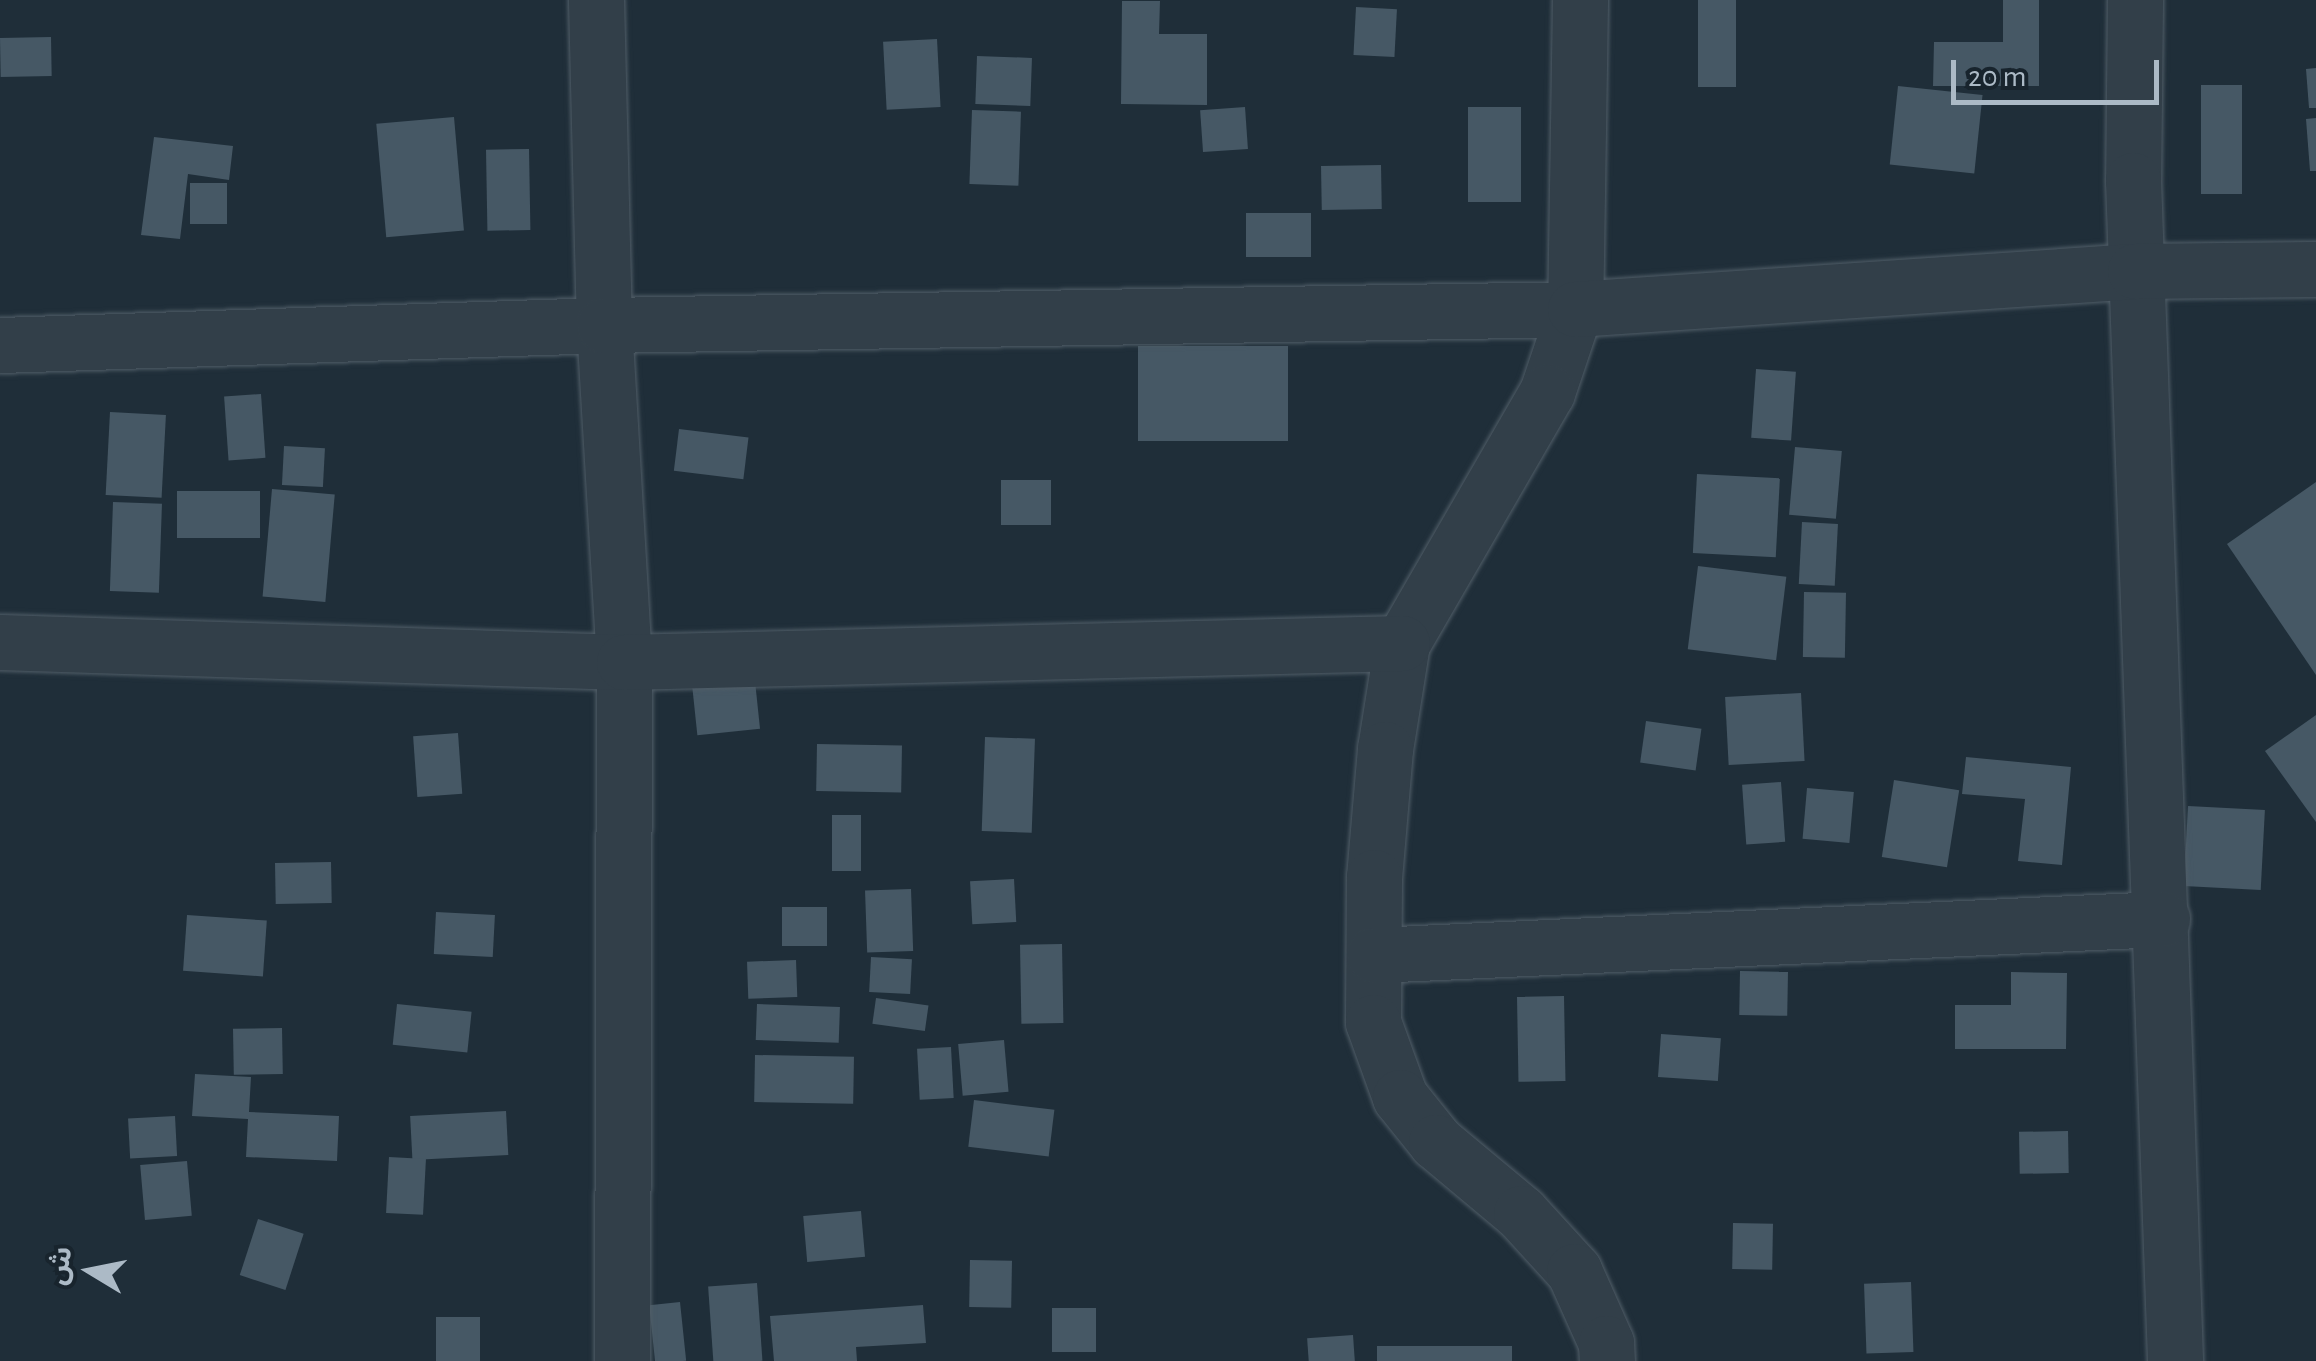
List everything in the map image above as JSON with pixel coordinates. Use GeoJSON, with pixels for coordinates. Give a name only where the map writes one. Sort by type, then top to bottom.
{"type":"FeatureCollection","features":[{"type":"Feature","properties":{"kind":"street"},"geometry":{"type":"LineString","coordinates":[[596,0],[604,325],[624,662],[622,1361]]}},
{"type":"Feature","properties":{"kind":"street"},"geometry":{"type":"LineString","coordinates":[[1580,0],[1575,309],[1546,392],[1402,643],[1385,749],[1374,877],[1373,1022],[1400,1097],[1436,1142],[1522,1212],[1574,1271],[1606,1343],[1607,1361]]}},
{"type":"Feature","properties":{"kind":"street"},"geometry":{"type":"LineString","coordinates":[[2135,0],[2136,271],[2175,1361]]}},
{"type":"Feature","properties":{"kind":"street"},"geometry":{"type":"LineString","coordinates":[[0,345],[604,325],[1575,309],[2136,271],[2316,269]]}},
{"type":"Feature","properties":{"kind":"street"},"geometry":{"type":"LineString","coordinates":[[0,642],[624,662],[1402,643]]}},
{"type":"Feature","properties":{"kind":"street"},"geometry":{"type":"LineString","coordinates":[[1374,955],[2162,919]]}},
{"type":"Feature","properties":{"kind":"building"},"geometry":{"type":"Polygon","coordinates":[[[1698,0],[1736,0],[1736,87],[1698,87],[1698,0]]]}},
{"type":"Feature","properties":{"kind":"building"},"geometry":{"type":"Polygon","coordinates":[[[2003,0],[2039,0],[2039,86],[1933,86],[1934,42],[2003,42],[2003,0]]]}},
{"type":"Feature","properties":{"kind":"building"},"geometry":{"type":"Polygon","coordinates":[[[1122,1],[1160,1],[1159,34],[1207,34],[1207,105],[1121,104],[1122,1]]]}},
{"type":"Feature","properties":{"kind":"building"},"geometry":{"type":"Polygon","coordinates":[[[1356,7],[1397,9],[1394,57],[1353,55],[1356,7]]]}},
{"type":"Feature","properties":{"kind":"building"},"geometry":{"type":"Polygon","coordinates":[[[51,37],[52,76],[1,77],[0,38],[51,37]]]}},
{"type":"Feature","properties":{"kind":"building"},"geometry":{"type":"Polygon","coordinates":[[[937,39],[941,107],[887,110],[883,42],[937,39]]]}},
{"type":"Feature","properties":{"kind":"building"},"geometry":{"type":"Polygon","coordinates":[[[977,56],[1032,58],[1030,106],[975,104],[977,56]]]}},
{"type":"Feature","properties":{"kind":"building"},"geometry":{"type":"Polygon","coordinates":[[[2316,68],[2316,108],[2309,108],[2306,69],[2316,68]]]}},
{"type":"Feature","properties":{"kind":"building"},"geometry":{"type":"Polygon","coordinates":[[[2201,85],[2242,85],[2242,194],[2201,194],[2201,85]]]}},
{"type":"Feature","properties":{"kind":"building"},"geometry":{"type":"Polygon","coordinates":[[[1898,86],[1983,95],[1974,173],[1890,165],[1898,86]]]}},
{"type":"Feature","properties":{"kind":"building"},"geometry":{"type":"Polygon","coordinates":[[[1245,107],[1248,149],[1203,152],[1200,110],[1245,107]]]}},
{"type":"Feature","properties":{"kind":"building"},"geometry":{"type":"Polygon","coordinates":[[[1468,107],[1521,107],[1521,202],[1468,202],[1468,107]]]}},
{"type":"Feature","properties":{"kind":"building"},"geometry":{"type":"Polygon","coordinates":[[[972,110],[1021,112],[1018,186],[969,184],[972,110]]]}},
{"type":"Feature","properties":{"kind":"building"},"geometry":{"type":"Polygon","coordinates":[[[454,117],[464,231],[386,237],[376,124],[454,117]]]}},
{"type":"Feature","properties":{"kind":"building"},"geometry":{"type":"Polygon","coordinates":[[[2316,118],[2316,171],[2310,171],[2306,119],[2316,118]]]}},
{"type":"Feature","properties":{"kind":"building"},"geometry":{"type":"Polygon","coordinates":[[[154,137],[233,146],[229,180],[188,174],[180,239],[141,235],[154,137]]]}},
{"type":"Feature","properties":{"kind":"building"},"geometry":{"type":"Polygon","coordinates":[[[529,149],[530,230],[487,231],[486,150],[529,149]]]}},
{"type":"Feature","properties":{"kind":"building"},"geometry":{"type":"Polygon","coordinates":[[[1381,165],[1382,209],[1322,210],[1321,166],[1381,165]]]}},
{"type":"Feature","properties":{"kind":"building"},"geometry":{"type":"Polygon","coordinates":[[[190,183],[227,183],[227,224],[190,224],[190,183]]]}},
{"type":"Feature","properties":{"kind":"building"},"geometry":{"type":"Polygon","coordinates":[[[1246,213],[1311,213],[1311,257],[1246,257],[1246,213]]]}},
{"type":"Feature","properties":{"kind":"building"},"geometry":{"type":"Polygon","coordinates":[[[1138,346],[1288,346],[1288,441],[1138,441],[1138,346]]]}},
{"type":"Feature","properties":{"kind":"building"},"geometry":{"type":"Polygon","coordinates":[[[1756,369],[1796,372],[1791,441],[1751,438],[1756,369]]]}},
{"type":"Feature","properties":{"kind":"building"},"geometry":{"type":"Polygon","coordinates":[[[261,394],[265,458],[229,460],[224,397],[261,394]]]}},
{"type":"Feature","properties":{"kind":"building"},"geometry":{"type":"Polygon","coordinates":[[[110,412],[166,415],[162,498],[106,495],[110,412]]]}},
{"type":"Feature","properties":{"kind":"building"},"geometry":{"type":"Polygon","coordinates":[[[679,429],[748,438],[743,479],[674,471],[679,429]]]}},
{"type":"Feature","properties":{"kind":"building"},"geometry":{"type":"Polygon","coordinates":[[[284,446],[325,448],[323,487],[282,485],[284,446]]]}},
{"type":"Feature","properties":{"kind":"building"},"geometry":{"type":"Polygon","coordinates":[[[1795,447],[1842,451],[1836,519],[1789,515],[1795,447]]]}},
{"type":"Feature","properties":{"kind":"building"},"geometry":{"type":"Polygon","coordinates":[[[1697,474],[1780,478],[1776,557],[1693,553],[1697,474]]]}},
{"type":"Feature","properties":{"kind":"building"},"geometry":{"type":"Polygon","coordinates":[[[1001,480],[1051,480],[1051,525],[1001,525],[1001,480]]]}},
{"type":"Feature","properties":{"kind":"building"},"geometry":{"type":"Polygon","coordinates":[[[2316,482],[2316,675],[2227,544],[2316,482]]]}},
{"type":"Feature","properties":{"kind":"building"},"geometry":{"type":"Polygon","coordinates":[[[272,489],[335,494],[325,602],[263,597],[272,489]]]}},
{"type":"Feature","properties":{"kind":"building"},"geometry":{"type":"Polygon","coordinates":[[[177,491],[260,491],[260,538],[177,538],[177,491]]]}},
{"type":"Feature","properties":{"kind":"building"},"geometry":{"type":"Polygon","coordinates":[[[113,502],[162,504],[159,593],[110,591],[113,502]]]}},
{"type":"Feature","properties":{"kind":"building"},"geometry":{"type":"Polygon","coordinates":[[[1802,522],[1838,524],[1835,586],[1799,584],[1802,522]]]}},
{"type":"Feature","properties":{"kind":"building"},"geometry":{"type":"Polygon","coordinates":[[[1698,566],[1786,577],[1776,660],[1688,649],[1698,566]]]}},
{"type":"Feature","properties":{"kind":"building"},"geometry":{"type":"Polygon","coordinates":[[[1804,592],[1846,593],[1845,658],[1803,657],[1804,592]]]}},
{"type":"Feature","properties":{"kind":"building"},"geometry":{"type":"Polygon","coordinates":[[[755,681],[760,729],[697,735],[692,688],[755,681]]]}},
{"type":"Feature","properties":{"kind":"building"},"geometry":{"type":"Polygon","coordinates":[[[1801,693],[1805,761],[1729,765],[1725,697],[1801,693]]]}},
{"type":"Feature","properties":{"kind":"building"},"geometry":{"type":"Polygon","coordinates":[[[2316,715],[2316,822],[2265,751],[2316,715]]]}},
{"type":"Feature","properties":{"kind":"building"},"geometry":{"type":"Polygon","coordinates":[[[1646,721],[1701,729],[1696,770],[1640,763],[1646,721]]]}},
{"type":"Feature","properties":{"kind":"building"},"geometry":{"type":"Polygon","coordinates":[[[458,733],[462,794],[417,797],[413,736],[458,733]]]}},
{"type":"Feature","properties":{"kind":"building"},"geometry":{"type":"Polygon","coordinates":[[[985,737],[1035,739],[1032,833],[982,831],[985,737]]]}},
{"type":"Feature","properties":{"kind":"building"},"geometry":{"type":"Polygon","coordinates":[[[817,744],[902,745],[901,792],[816,791],[817,744]]]}},
{"type":"Feature","properties":{"kind":"building"},"geometry":{"type":"Polygon","coordinates":[[[1966,757],[2071,767],[2062,865],[2018,861],[2025,799],[1962,794],[1966,757]]]}},
{"type":"Feature","properties":{"kind":"building"},"geometry":{"type":"Polygon","coordinates":[[[1894,780],[1959,790],[1947,867],[1882,857],[1894,780]]]}},
{"type":"Feature","properties":{"kind":"building"},"geometry":{"type":"Polygon","coordinates":[[[1781,782],[1785,842],[1746,845],[1742,785],[1781,782]]]}},
{"type":"Feature","properties":{"kind":"building"},"geometry":{"type":"Polygon","coordinates":[[[1807,788],[1854,792],[1849,843],[1803,839],[1807,788]]]}},
{"type":"Feature","properties":{"kind":"building"},"geometry":{"type":"Polygon","coordinates":[[[2188,806],[2265,810],[2261,890],[2184,886],[2188,806]]]}},
{"type":"Feature","properties":{"kind":"building"},"geometry":{"type":"Polygon","coordinates":[[[832,815],[861,815],[861,871],[832,871],[832,815]]]}},
{"type":"Feature","properties":{"kind":"building"},"geometry":{"type":"Polygon","coordinates":[[[331,862],[332,903],[276,904],[275,863],[331,862]]]}},
{"type":"Feature","properties":{"kind":"building"},"geometry":{"type":"Polygon","coordinates":[[[1014,879],[1016,922],[972,924],[970,881],[1014,879]]]}},
{"type":"Feature","properties":{"kind":"building"},"geometry":{"type":"Polygon","coordinates":[[[911,889],[913,951],[867,953],[865,891],[911,889]]]}},
{"type":"Feature","properties":{"kind":"building"},"geometry":{"type":"Polygon","coordinates":[[[782,907],[827,907],[827,946],[782,946],[782,907]]]}},
{"type":"Feature","properties":{"kind":"building"},"geometry":{"type":"Polygon","coordinates":[[[436,912],[495,915],[493,957],[434,954],[436,912]]]}},
{"type":"Feature","properties":{"kind":"building"},"geometry":{"type":"Polygon","coordinates":[[[187,915],[267,921],[263,976],[183,971],[187,915]]]}},
{"type":"Feature","properties":{"kind":"building"},"geometry":{"type":"Polygon","coordinates":[[[1062,944],[1063,1023],[1021,1024],[1020,945],[1062,944]]]}},
{"type":"Feature","properties":{"kind":"building"},"geometry":{"type":"Polygon","coordinates":[[[871,957],[912,959],[910,994],[869,992],[871,957]]]}},
{"type":"Feature","properties":{"kind":"building"},"geometry":{"type":"Polygon","coordinates":[[[796,960],[797,997],[748,999],[747,962],[796,960]]]}},
{"type":"Feature","properties":{"kind":"building"},"geometry":{"type":"Polygon","coordinates":[[[1740,971],[1788,972],[1787,1016],[1739,1015],[1740,971]]]}},
{"type":"Feature","properties":{"kind":"building"},"geometry":{"type":"Polygon","coordinates":[[[2011,972],[2067,973],[2066,1049],[1955,1049],[1955,1005],[2011,1005],[2011,972]]]}},
{"type":"Feature","properties":{"kind":"building"},"geometry":{"type":"Polygon","coordinates":[[[1564,996],[1565,1081],[1518,1082],[1517,997],[1564,996]]]}},
{"type":"Feature","properties":{"kind":"building"},"geometry":{"type":"Polygon","coordinates":[[[876,998],[928,1005],[925,1031],[872,1024],[876,998]]]}},
{"type":"Feature","properties":{"kind":"building"},"geometry":{"type":"Polygon","coordinates":[[[397,1004],[472,1012],[467,1053],[393,1045],[397,1004]]]}},
{"type":"Feature","properties":{"kind":"building"},"geometry":{"type":"Polygon","coordinates":[[[757,1004],[840,1007],[839,1043],[756,1040],[757,1004]]]}},
{"type":"Feature","properties":{"kind":"building"},"geometry":{"type":"Polygon","coordinates":[[[282,1028],[283,1074],[234,1075],[233,1029],[282,1028]]]}},
{"type":"Feature","properties":{"kind":"building"},"geometry":{"type":"Polygon","coordinates":[[[1661,1034],[1721,1038],[1718,1081],[1658,1077],[1661,1034]]]}},
{"type":"Feature","properties":{"kind":"building"},"geometry":{"type":"Polygon","coordinates":[[[1004,1040],[1009,1092],[963,1096],[958,1044],[1004,1040]]]}},
{"type":"Feature","properties":{"kind":"building"},"geometry":{"type":"Polygon","coordinates":[[[951,1047],[954,1098],[920,1100],[917,1049],[951,1047]]]}},
{"type":"Feature","properties":{"kind":"building"},"geometry":{"type":"Polygon","coordinates":[[[755,1055],[854,1057],[853,1104],[754,1102],[755,1055]]]}},
{"type":"Feature","properties":{"kind":"building"},"geometry":{"type":"Polygon","coordinates":[[[195,1074],[251,1077],[249,1112],[339,1116],[337,1161],[246,1157],[248,1119],[192,1116],[195,1074]]]}},
{"type":"Feature","properties":{"kind":"building"},"geometry":{"type":"Polygon","coordinates":[[[974,1100],[1054,1110],[1049,1157],[968,1147],[974,1100]]]}},
{"type":"Feature","properties":{"kind":"building"},"geometry":{"type":"Polygon","coordinates":[[[506,1111],[508,1155],[412,1160],[410,1116],[506,1111]]]}},
{"type":"Feature","properties":{"kind":"building"},"geometry":{"type":"Polygon","coordinates":[[[175,1116],[177,1156],[130,1158],[128,1118],[175,1116]]]}},
{"type":"Feature","properties":{"kind":"building"},"geometry":{"type":"Polygon","coordinates":[[[2068,1131],[2069,1173],[2020,1174],[2019,1132],[2068,1131]]]}},
{"type":"Feature","properties":{"kind":"building"},"geometry":{"type":"Polygon","coordinates":[[[389,1157],[426,1159],[423,1215],[386,1213],[389,1157]]]}},
{"type":"Feature","properties":{"kind":"building"},"geometry":{"type":"Polygon","coordinates":[[[187,1161],[192,1216],[145,1220],[140,1165],[187,1161]]]}},
{"type":"Feature","properties":{"kind":"building"},"geometry":{"type":"Polygon","coordinates":[[[861,1211],[865,1257],[807,1262],[803,1216],[861,1211]]]}},
{"type":"Feature","properties":{"kind":"building"},"geometry":{"type":"Polygon","coordinates":[[[258,1219],[304,1234],[285,1290],[240,1275],[258,1219]]]}},
{"type":"Feature","properties":{"kind":"building"},"geometry":{"type":"Polygon","coordinates":[[[1733,1223],[1773,1224],[1772,1270],[1732,1269],[1733,1223]]]}},
{"type":"Feature","properties":{"kind":"building"},"geometry":{"type":"Polygon","coordinates":[[[970,1260],[1012,1261],[1011,1308],[969,1307],[970,1260]]]}},
{"type":"Feature","properties":{"kind":"building"},"geometry":{"type":"Polygon","coordinates":[[[1911,1282],[1913,1352],[1866,1354],[1864,1284],[1911,1282]]]}},
{"type":"Feature","properties":{"kind":"building"},"geometry":{"type":"Polygon","coordinates":[[[757,1283],[762,1361],[713,1361],[708,1286],[757,1283]]]}},
{"type":"Feature","properties":{"kind":"building"},"geometry":{"type":"Polygon","coordinates":[[[680,1302],[686,1361],[655,1361],[649,1305],[680,1302]]]}},
{"type":"Feature","properties":{"kind":"building"},"geometry":{"type":"Polygon","coordinates":[[[923,1305],[926,1343],[856,1347],[857,1361],[774,1361],[770,1316],[923,1305]]]}},
{"type":"Feature","properties":{"kind":"building"},"geometry":{"type":"Polygon","coordinates":[[[1052,1308],[1096,1308],[1096,1352],[1052,1352],[1052,1308]]]}},
{"type":"Feature","properties":{"kind":"building"},"geometry":{"type":"Polygon","coordinates":[[[436,1317],[480,1317],[480,1361],[436,1361],[436,1317]]]}},
{"type":"Feature","properties":{"kind":"building"},"geometry":{"type":"Polygon","coordinates":[[[1353,1335],[1355,1361],[1309,1361],[1307,1338],[1353,1335]]]}},
{"type":"Feature","properties":{"kind":"building"},"geometry":{"type":"Polygon","coordinates":[[[1377,1346],[1512,1346],[1512,1361],[1377,1361],[1377,1346]]]}}]}
